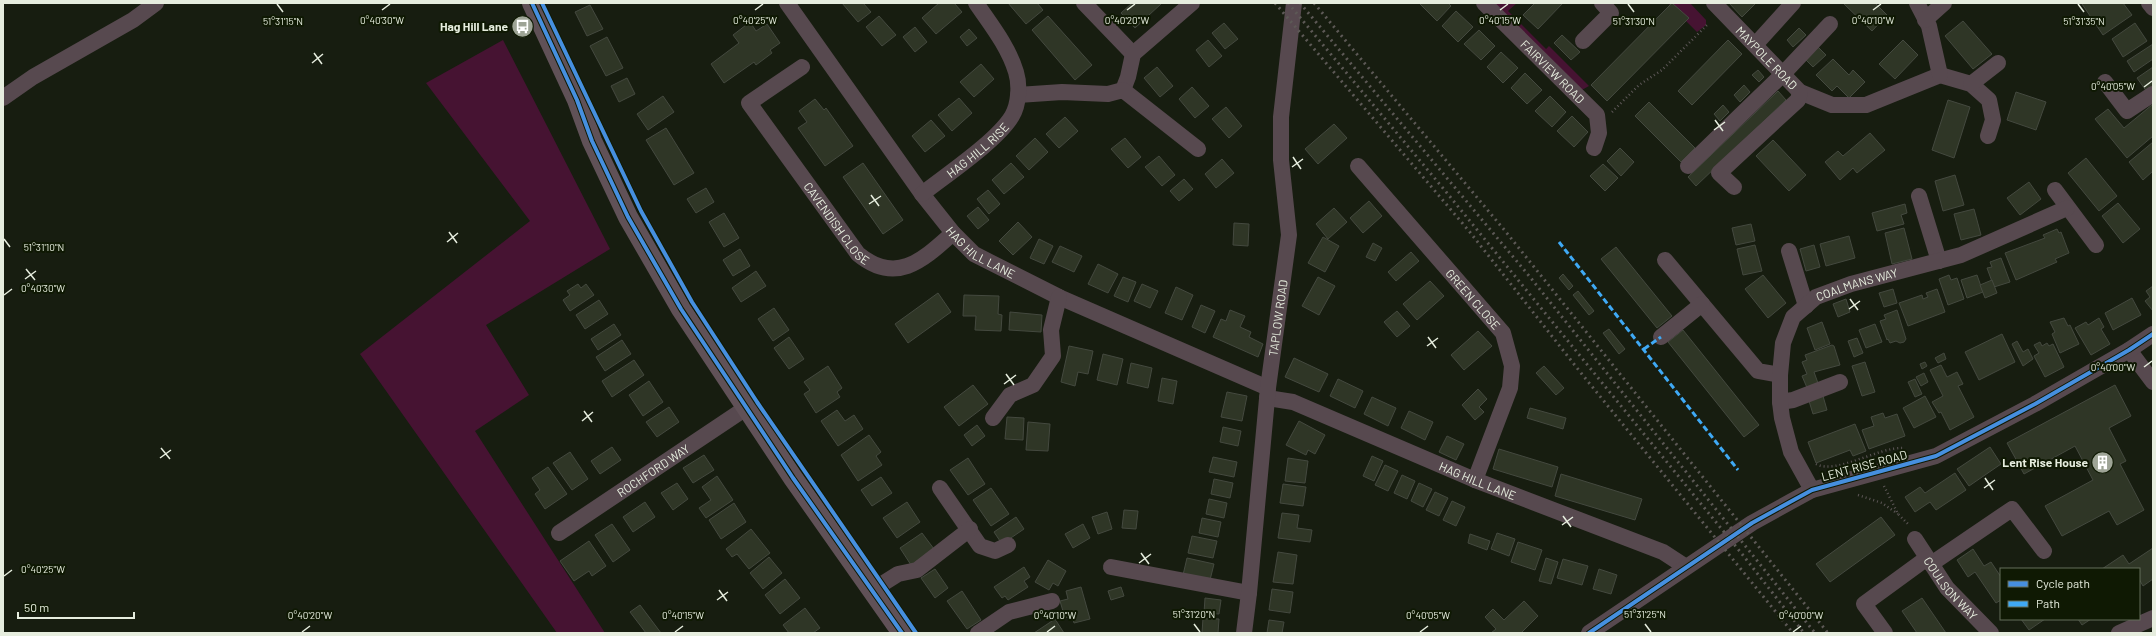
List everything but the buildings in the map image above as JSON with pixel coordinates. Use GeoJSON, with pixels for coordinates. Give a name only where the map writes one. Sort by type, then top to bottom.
{"type":"FeatureCollection","features":[{"type":"Feature","properties":{"kind":"main road"},"geometry":{"type":"LineString","coordinates":[[532,3],[577,100],[592,141],[628,217],[681,309],[746,408],[871,591],[902,633]]}},
{"type":"Feature","properties":{"kind":"street"},"geometry":{"type":"LineString","coordinates":[[3,98],[33,77],[133,20],[158,3]]}},
{"type":"Feature","properties":{"kind":"street","name":"HAG HILL LANE"},"geometry":{"type":"LineString","coordinates":[[787,3],[922,194],[953,233],[974,254],[1059,297],[1267,393],[1293,402],[1475,480],[1663,552],[1686,567]]}},
{"type":"Feature","properties":{"kind":"street","name":"HAG HILL RISE"},"geometry":{"type":"LineString","coordinates":[[922,194],[995,136],[1012,116],[1018,95],[1016,73],[1006,48],[976,3]]}},
{"type":"Feature","properties":{"kind":"street"},"geometry":{"type":"LineString","coordinates":[[1084,3],[1133,54]]}},
{"type":"Feature","properties":{"kind":"street"},"geometry":{"type":"LineString","coordinates":[[1123,90],[1128,77],[1133,54],[1192,3]]}},
{"type":"Feature","properties":{"kind":"street","name":"TAPLOW ROAD"},"geometry":{"type":"LineString","coordinates":[[1244,633],[1267,393],[1289,235],[1281,160],[1280,117],[1294,3]]}},
{"type":"Feature","properties":{"kind":"street","name":"FAIRVIEW ROAD"},"geometry":{"type":"LineString","coordinates":[[1484,3],[1597,115],[1597,141]]}},
{"type":"Feature","properties":{"kind":"street"},"geometry":{"type":"LineString","coordinates":[[1583,41],[1611,13],[1602,3]]}},
{"type":"Feature","properties":{"kind":"street","name":"MAYPOLE ROAD"},"geometry":{"type":"LineString","coordinates":[[1714,3],[1800,92],[1832,105],[1866,105],[1940,75]]}},
{"type":"Feature","properties":{"kind":"street"},"geometry":{"type":"LineString","coordinates":[[1755,45],[1793,3]]}},
{"type":"Feature","properties":{"kind":"street"},"geometry":{"type":"LineString","coordinates":[[1917,3],[1925,20],[1940,75],[1971,84],[1989,100],[1993,120],[1988,136]]}},
{"type":"Feature","properties":{"kind":"street"},"geometry":{"type":"LineString","coordinates":[[1925,20],[1944,3]]}},
{"type":"Feature","properties":{"kind":"street"},"geometry":{"type":"LineString","coordinates":[[2149,3],[2153,8]]}},
{"type":"Feature","properties":{"kind":"street"},"geometry":{"type":"LineString","coordinates":[[1688,166],[1782,75],[1830,24]]}},
{"type":"Feature","properties":{"kind":"street"},"geometry":{"type":"LineString","coordinates":[[1971,84],[1998,63]]}},
{"type":"Feature","properties":{"kind":"street","name":"CAVENDISH CLOSE"},"geometry":{"type":"LineString","coordinates":[[802,67],[749,103],[858,254],[865,260],[883,268],[901,268],[927,256],[953,233]]}},
{"type":"Feature","properties":{"kind":"street"},"geometry":{"type":"LineString","coordinates":[[2105,82],[2127,111],[2153,94]]}},
{"type":"Feature","properties":{"kind":"street"},"geometry":{"type":"LineString","coordinates":[[1018,95],[1062,92],[1108,94],[1123,90]]}},
{"type":"Feature","properties":{"kind":"street"},"geometry":{"type":"LineString","coordinates":[[1123,90],[1134,101],[1166,123],[1198,149]]}},
{"type":"Feature","properties":{"kind":"street"},"geometry":{"type":"LineString","coordinates":[[1734,187],[1719,173],[1798,100],[1800,92]]}},
{"type":"Feature","properties":{"kind":"street","name":"GREEN CLOSE"},"geometry":{"type":"LineString","coordinates":[[1358,166],[1503,333],[1512,366],[1510,388],[1475,480]]}},
{"type":"Feature","properties":{"kind":"street"},"geometry":{"type":"LineString","coordinates":[[2054,190],[2066,208],[2096,245]]}},
{"type":"Feature","properties":{"kind":"street"},"geometry":{"type":"LineString","coordinates":[[1919,196],[1939,261]]}},
{"type":"Feature","properties":{"kind":"street","name":"COALMANS WAY"},"geometry":{"type":"LineString","coordinates":[[1812,490],[1791,452],[1782,418],[1780,402],[1780,375],[1783,343],[1793,317],[1816,297],[1851,284],[1961,255],[2066,208]]}},
{"type":"Feature","properties":{"kind":"street"},"geometry":{"type":"LineString","coordinates":[[1789,251],[1806,306]]}},
{"type":"Feature","properties":{"kind":"street"},"geometry":{"type":"LineString","coordinates":[[1665,260],[1758,371],[1780,375]]}},
{"type":"Feature","properties":{"kind":"street"},"geometry":{"type":"LineString","coordinates":[[993,418],[1010,395],[1033,385],[1053,356],[1052,330],[1059,297]]}},
{"type":"Feature","properties":{"kind":"street"},"geometry":{"type":"LineString","coordinates":[[1661,338],[1702,304]]}},
{"type":"Feature","properties":{"kind":"street","name":"LENT RISE ROAD"},"geometry":{"type":"LineString","coordinates":[[1590,633],[1752,523],[1812,490],[1936,456],[2035,404],[2129,350],[2153,334]]}},
{"type":"Feature","properties":{"kind":"street"},"geometry":{"type":"LineString","coordinates":[[2129,350],[2153,382]]}},
{"type":"Feature","properties":{"kind":"street"},"geometry":{"type":"LineString","coordinates":[[1780,402],[1793,400],[1840,382]]}},
{"type":"Feature","properties":{"kind":"street","name":"ROCHFORD WAY"},"geometry":{"type":"LineString","coordinates":[[559,533],[746,408]]}},
{"type":"Feature","properties":{"kind":"street"},"geometry":{"type":"LineString","coordinates":[[940,488],[970,529],[980,546],[995,551],[1008,545]]}},
{"type":"Feature","properties":{"kind":"street"},"geometry":{"type":"LineString","coordinates":[[1885,633],[1864,604],[2012,509],[2044,551]]}},
{"type":"Feature","properties":{"kind":"street"},"geometry":{"type":"LineString","coordinates":[[871,591],[898,574],[917,570],[970,529]]}},
{"type":"Feature","properties":{"kind":"street","name":"COULSON WAY"},"geometry":{"type":"LineString","coordinates":[[1913,534],[1929,561],[1956,598],[1991,633]]}},
{"type":"Feature","properties":{"kind":"street"},"geometry":{"type":"LineString","coordinates":[[1111,567],[1249,593]]}},
{"type":"Feature","properties":{"kind":"street"},"geometry":{"type":"LineString","coordinates":[[978,633],[1009,612],[1052,601]]}},
{"type":"Feature","properties":{"kind":"street"},"geometry":{"type":"LineString","coordinates":[[2118,633],[2153,618]]}},
{"type":"Feature","properties":{"kind":"path"},"geometry":{"type":"LineString","coordinates":[[1597,141],[1612,111],[1639,85],[1662,70],[1708,24]]}},
{"type":"Feature","properties":{"kind":"path"},"geometry":{"type":"LineString","coordinates":[[1798,463],[1810,461],[1818,466],[1827,468],[1880,451],[1906,448]]}},
{"type":"Feature","properties":{"kind":"path"},"geometry":{"type":"LineString","coordinates":[[1877,473],[1898,514],[1913,534]]}},
{"type":"Feature","properties":{"kind":"path"},"geometry":{"type":"LineString","coordinates":[[1853,494],[1882,503],[1898,514]]}},
{"type":"Feature","properties":{"kind":"shaded area"},"geometry":{"type":"Polygon","coordinates":[[[1494,3],[1517,3],[1508,11],[1546,49],[1549,46],[1589,86],[1580,91],[1494,3]]]}},
{"type":"Feature","properties":{"kind":"shaded area"},"geometry":{"type":"Polygon","coordinates":[[[1668,3],[1690,3],[1706,20],[1706,25],[1697,32],[1668,3]]]}},
{"type":"Feature","properties":{"kind":"shaded area"},"geometry":{"type":"Polygon","coordinates":[[[503,40],[610,249],[486,325],[529,395],[475,431],[605,633],[557,633],[360,354],[530,221],[426,83],[503,40]]]}},
{"type":"Feature","properties":{"kind":"railway"},"geometry":{"type":"LineString","coordinates":[[1275,3],[1469,231],[1581,373],[1793,633]]}},
{"type":"Feature","properties":{"kind":"railway"},"geometry":{"type":"LineString","coordinates":[[1288,3],[1447,193],[1742,554],[1804,633]]}},
{"type":"Feature","properties":{"kind":"railway"},"geometry":{"type":"LineString","coordinates":[[1300,3],[1530,277],[1815,633]]}},
{"type":"Feature","properties":{"kind":"railway"},"geometry":{"type":"LineString","coordinates":[[1314,3],[1506,232],[1828,633]]}},
{"type":"Feature","properties":{"kind":"marked path"},"geometry":{"type":"LineString","coordinates":[[1559,242],[1738,470]]}},
{"type":"Feature","properties":{"kind":"marked path"},"geometry":{"type":"LineString","coordinates":[[1644,349],[1661,337]]}},
{"type":"Feature","properties":{"kind":"cycle path"},"geometry":{"type":"LineString","coordinates":[[532,3],[577,100],[592,141],[628,217],[681,309],[793,478],[902,633]]}},
{"type":"Feature","properties":{"kind":"cycle path"},"geometry":{"type":"LineString","coordinates":[[542,3],[641,211],[692,302],[757,402],[916,633]]}},
{"type":"Feature","properties":{"kind":"cycle path"},"geometry":{"type":"LineString","coordinates":[[1589,633],[1752,523],[1812,490],[1936,456],[2035,404],[2129,350],[2153,334]]}},
{"type":"Feature","properties":{"kind":"place","name":"Hag Hill Lane"},"geometry":{"type":"Point","coordinates":[523,26]}},
{"type":"Feature","properties":{"kind":"place","name":"Lent Rise House"},"geometry":{"type":"Point","coordinates":[2103,462]}}]}
